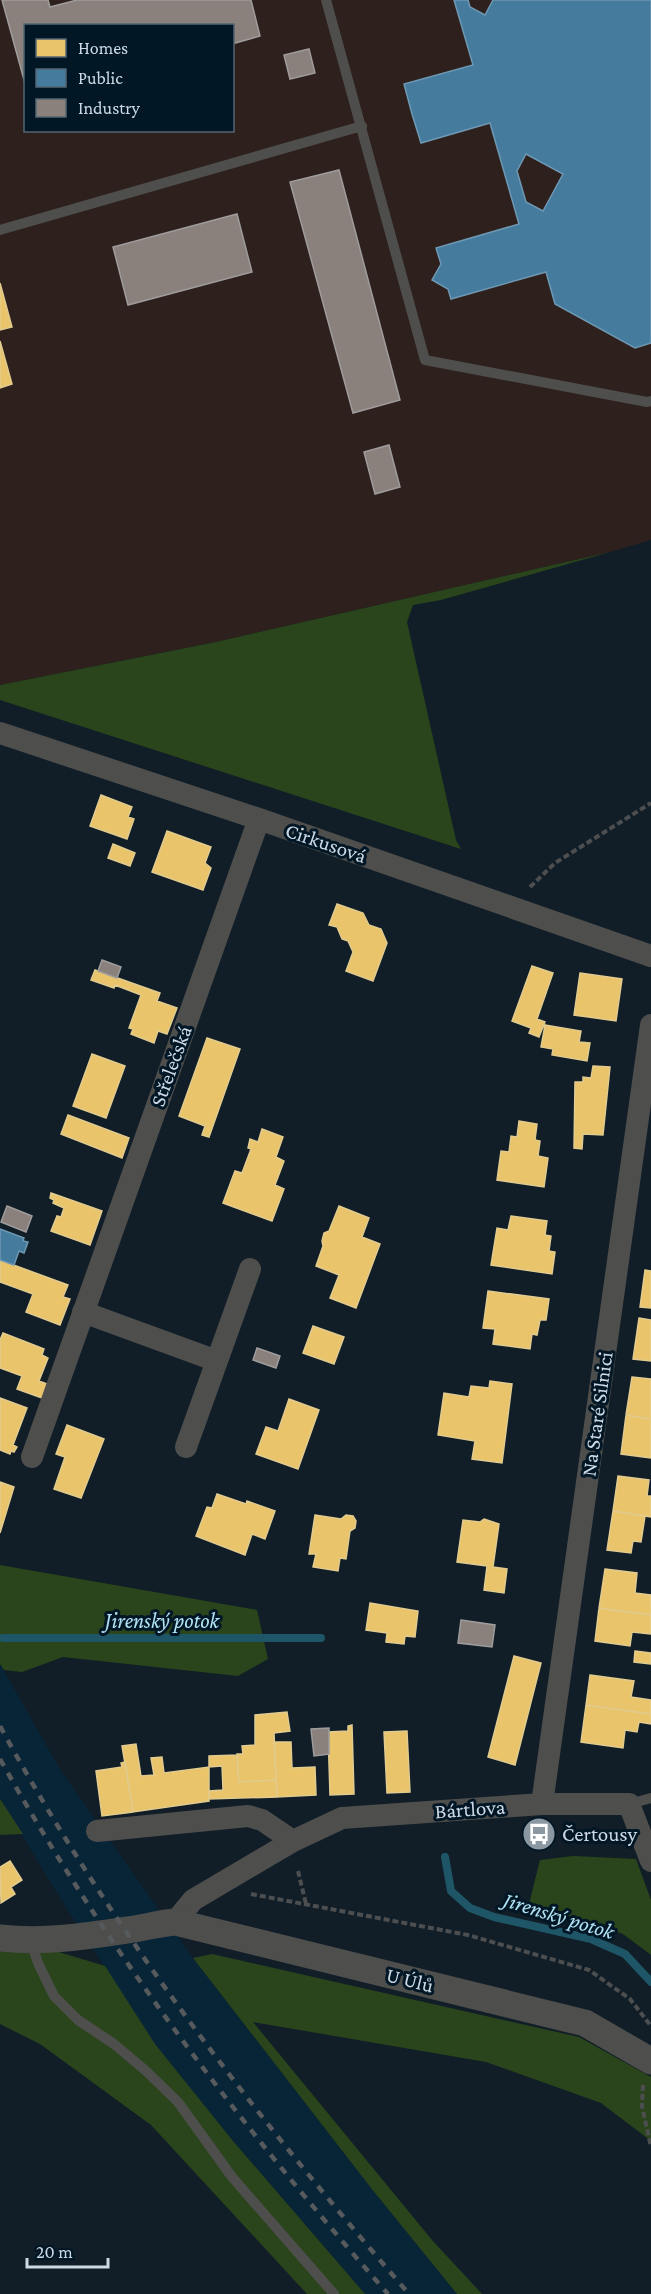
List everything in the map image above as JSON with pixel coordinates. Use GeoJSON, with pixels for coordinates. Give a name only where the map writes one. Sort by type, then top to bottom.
{"type":"FeatureCollection","features":[{"type":"Feature","properties":{"kind":"street","name":"Cirkusová"},"geometry":{"type":"LineString","coordinates":[[0,733],[259,819],[651,956]]}},
{"type":"Feature","properties":{"kind":"street","name":"Střelečská"},"geometry":{"type":"LineString","coordinates":[[32,1457],[259,819]]}},
{"type":"Feature","properties":{"kind":"street","name":"Na Staré Silnici"},"geometry":{"type":"LineString","coordinates":[[542,1804],[651,1025]]}},
{"type":"Feature","properties":{"kind":"street"},"geometry":{"type":"LineString","coordinates":[[186,1447],[250,1269]]}},
{"type":"Feature","properties":{"kind":"street"},"geometry":{"type":"LineString","coordinates":[[83,1312],[217,1361]]}},
{"type":"Feature","properties":{"kind":"street","name":"Bártlova"},"geometry":{"type":"LineString","coordinates":[[168,1922],[193,1900],[293,1841],[342,1818],[542,1804],[629,1804]]}},
{"type":"Feature","properties":{"kind":"street"},"geometry":{"type":"LineString","coordinates":[[629,1804],[651,1861]]}},
{"type":"Feature","properties":{"kind":"street"},"geometry":{"type":"LineString","coordinates":[[97,1831],[248,1816],[262,1820],[293,1841]]}},
{"type":"Feature","properties":{"kind":"street"},"geometry":{"type":"LineString","coordinates":[[0,1938],[31,1942],[79,1938],[146,1928],[168,1922]]}},
{"type":"Feature","properties":{"kind":"street","name":"U Úlů"},"geometry":{"type":"LineString","coordinates":[[168,1922],[585,2023],[648,2059]]}},
{"type":"Feature","properties":{"kind":"lane"},"geometry":{"type":"LineString","coordinates":[[326,0],[425,360],[651,401]]}},
{"type":"Feature","properties":{"kind":"lane"},"geometry":{"type":"LineString","coordinates":[[0,230],[362,126]]}},
{"type":"Feature","properties":{"kind":"lane","name":"Bártlova"},"geometry":{"type":"LineString","coordinates":[[629,1804],[651,1798]]}},
{"type":"Feature","properties":{"kind":"lane"},"geometry":{"type":"LineString","coordinates":[[31,1942],[54,1996],[78,2020],[114,2044],[145,2070],[178,2102],[232,2177],[334,2294]]}},
{"type":"Feature","properties":{"kind":"path"},"geometry":{"type":"LineString","coordinates":[[510,907],[555,863],[651,803]]}},
{"type":"Feature","properties":{"kind":"path"},"geometry":{"type":"LineString","coordinates":[[298,1871],[306,1904]]}},
{"type":"Feature","properties":{"kind":"path"},"geometry":{"type":"LineString","coordinates":[[238,1874],[248,1893],[468,1935],[589,1970],[630,1999],[651,2026]]}},
{"type":"Feature","properties":{"kind":"path"},"geometry":{"type":"LineString","coordinates":[[648,2059],[642,2106],[651,2147]]}},
{"type":"Feature","properties":{"kind":"shaded area"},"geometry":{"type":"Polygon","coordinates":[[[0,0],[651,0],[651,540],[610,552],[216,642],[0,685],[0,0]]]}},
{"type":"Feature","properties":{"kind":"shaded area"},"geometry":{"type":"Polygon","coordinates":[[[0,1664],[61,1771],[193,1958],[371,2188],[457,2294],[365,2294],[233,2141],[154,2044],[60,1898],[0,1799],[0,1664]]]}},
{"type":"Feature","properties":{"kind":"green space"},"geometry":{"type":"Polygon","coordinates":[[[610,552],[441,600],[413,605],[407,622],[456,840],[461,849],[0,700],[0,685],[216,642],[610,552]]]}},
{"type":"Feature","properties":{"kind":"green space"},"geometry":{"type":"Polygon","coordinates":[[[0,1565],[257,1610],[268,1659],[238,1676],[63,1657],[22,1672],[4,1670],[0,1664],[0,1565]]]}},
{"type":"Feature","properties":{"kind":"green space"},"geometry":{"type":"Polygon","coordinates":[[[0,1799],[23,1834],[0,1835],[0,1799]]]}},
{"type":"Feature","properties":{"kind":"green space"},"geometry":{"type":"Polygon","coordinates":[[[573,1856],[636,1859],[651,1900],[651,1955],[623,1934],[584,1921],[528,1908],[540,1860],[573,1856]]]}},
{"type":"Feature","properties":{"kind":"green space"},"geometry":{"type":"Polygon","coordinates":[[[0,1947],[49,1949],[105,1966],[155,2044],[233,2141],[365,2294],[307,2294],[151,2125],[40,2044],[0,2024],[0,1947]]]}},
{"type":"Feature","properties":{"kind":"green space"},"geometry":{"type":"Polygon","coordinates":[[[212,1954],[579,2037],[651,2077],[651,2141],[601,2103],[486,2062],[253,2022],[432,2240],[482,2294],[457,2294],[371,2188],[193,1958],[212,1954]]]}},
{"type":"Feature","properties":{"kind":"building: Homes"},"geometry":{"type":"Polygon","coordinates":[[[0,283],[12,327],[0,330],[0,283]]]}},
{"type":"Feature","properties":{"kind":"building: Homes"},"geometry":{"type":"Polygon","coordinates":[[[0,341],[12,384],[0,388],[0,341]]]}},
{"type":"Feature","properties":{"kind":"building: Homes"},"geometry":{"type":"Polygon","coordinates":[[[101,795],[132,807],[128,817],[134,819],[127,839],[90,826],[101,795]]]}},
{"type":"Feature","properties":{"kind":"building: Homes"},"geometry":{"type":"Polygon","coordinates":[[[167,831],[211,847],[205,863],[211,868],[203,890],[152,872],[167,831]]]}},
{"type":"Feature","properties":{"kind":"building: Homes"},"geometry":{"type":"Polygon","coordinates":[[[113,844],[135,853],[130,866],[108,858],[113,844]]]}},
{"type":"Feature","properties":{"kind":"building: Homes"},"geometry":{"type":"Polygon","coordinates":[[[337,904],[363,913],[369,925],[381,929],[387,943],[373,981],[346,971],[353,952],[348,941],[342,939],[337,927],[329,925],[337,904]]]}},
{"type":"Feature","properties":{"kind":"building: Homes"},"geometry":{"type":"Polygon","coordinates":[[[532,966],[553,973],[537,1019],[545,1022],[539,1037],[529,1033],[531,1028],[512,1021],[532,966]]]}},
{"type":"Feature","properties":{"kind":"building: Homes"},"geometry":{"type":"Polygon","coordinates":[[[95,970],[160,993],[157,1001],[177,1008],[167,1034],[158,1031],[154,1043],[131,1034],[133,1029],[129,1028],[141,995],[115,985],[114,988],[91,980],[95,970]]]}},
{"type":"Feature","properties":{"kind":"building: Homes"},"geometry":{"type":"Polygon","coordinates":[[[580,973],[622,979],[616,1021],[574,1015],[580,973]]]}},
{"type":"Feature","properties":{"kind":"building: Homes"},"geometry":{"type":"Polygon","coordinates":[[[545,1025],[581,1031],[579,1042],[590,1043],[587,1061],[552,1055],[553,1049],[541,1047],[545,1025]]]}},
{"type":"Feature","properties":{"kind":"building: Homes"},"geometry":{"type":"Polygon","coordinates":[[[207,1038],[240,1049],[209,1137],[202,1135],[205,1126],[179,1116],[207,1038]]]}},
{"type":"Feature","properties":{"kind":"building: Homes"},"geometry":{"type":"Polygon","coordinates":[[[92,1054],[125,1066],[106,1118],[73,1106],[92,1054]]]}},
{"type":"Feature","properties":{"kind":"building: Homes"},"geometry":{"type":"Polygon","coordinates":[[[593,1066],[610,1067],[603,1135],[583,1134],[582,1149],[574,1148],[575,1082],[583,1082],[583,1077],[591,1078],[593,1066]]]}},
{"type":"Feature","properties":{"kind":"building: Homes"},"geometry":{"type":"Polygon","coordinates":[[[68,1115],[129,1138],[122,1158],[61,1134],[68,1115]]]}},
{"type":"Feature","properties":{"kind":"building: Homes"},"geometry":{"type":"Polygon","coordinates":[[[519,1121],[537,1124],[535,1140],[540,1141],[538,1156],[548,1158],[544,1187],[497,1180],[501,1151],[509,1152],[511,1136],[517,1137],[519,1121]]]}},
{"type":"Feature","properties":{"kind":"building: Homes"},"geometry":{"type":"Polygon","coordinates":[[[262,1129],[283,1137],[276,1157],[284,1161],[275,1185],[284,1189],[272,1221],[223,1203],[235,1171],[242,1173],[251,1149],[248,1148],[250,1139],[258,1142],[262,1129]]]}},
{"type":"Feature","properties":{"kind":"building: Homes"},"geometry":{"type":"Polygon","coordinates":[[[51,1193],[102,1211],[90,1245],[51,1231],[57,1216],[61,1217],[64,1208],[53,1203],[54,1200],[50,1198],[51,1193]]]}},
{"type":"Feature","properties":{"kind":"building: Homes"},"geometry":{"type":"Polygon","coordinates":[[[339,1206],[369,1218],[362,1237],[380,1244],[356,1308],[330,1298],[339,1275],[316,1266],[323,1246],[324,1233],[329,1231],[339,1206]]]}},
{"type":"Feature","properties":{"kind":"building: Homes"},"geometry":{"type":"Polygon","coordinates":[[[511,1216],[547,1221],[545,1235],[551,1236],[549,1251],[555,1252],[552,1274],[491,1265],[497,1228],[508,1230],[511,1216]]]}},
{"type":"Feature","properties":{"kind":"building: Homes"},"geometry":{"type":"Polygon","coordinates":[[[0,1260],[68,1285],[63,1297],[70,1299],[60,1325],[26,1312],[33,1294],[0,1282],[0,1260]]]}},
{"type":"Feature","properties":{"kind":"building: Homes"},"geometry":{"type":"Polygon","coordinates":[[[645,1270],[651,1271],[651,1308],[640,1307],[645,1270]]]}},
{"type":"Feature","properties":{"kind":"building: Homes"},"geometry":{"type":"Polygon","coordinates":[[[488,1291],[549,1299],[546,1320],[540,1320],[537,1335],[532,1334],[530,1349],[493,1344],[495,1329],[483,1328],[488,1291]]]}},
{"type":"Feature","properties":{"kind":"building: Homes"},"geometry":{"type":"Polygon","coordinates":[[[639,1318],[651,1320],[651,1361],[633,1359],[639,1318]]]}},
{"type":"Feature","properties":{"kind":"building: Homes"},"geometry":{"type":"Polygon","coordinates":[[[313,1326],[344,1337],[334,1364],[303,1353],[313,1326]]]}},
{"type":"Feature","properties":{"kind":"building: Homes"},"geometry":{"type":"Polygon","coordinates":[[[3,1333],[44,1349],[42,1355],[48,1358],[39,1381],[47,1384],[42,1398],[17,1389],[22,1376],[0,1368],[0,1340],[3,1333]]]}},
{"type":"Feature","properties":{"kind":"building: Homes"},"geometry":{"type":"Polygon","coordinates":[[[632,1377],[651,1379],[651,1419],[626,1415],[632,1377]]]}},
{"type":"Feature","properties":{"kind":"building: Homes"},"geometry":{"type":"Polygon","coordinates":[[[490,1381],[512,1384],[502,1463],[472,1459],[475,1441],[438,1435],[444,1393],[469,1397],[471,1386],[489,1388],[490,1381]]]}},
{"type":"Feature","properties":{"kind":"building: Homes"},"geometry":{"type":"Polygon","coordinates":[[[0,1398],[27,1408],[13,1445],[17,1447],[10,1454],[0,1450],[0,1398]]]}},
{"type":"Feature","properties":{"kind":"building: Homes"},"geometry":{"type":"Polygon","coordinates":[[[289,1399],[319,1410],[298,1469],[256,1454],[266,1427],[278,1431],[289,1399]]]}},
{"type":"Feature","properties":{"kind":"building: Homes"},"geometry":{"type":"Polygon","coordinates":[[[626,1415],[651,1419],[651,1458],[621,1454],[626,1415]]]}},
{"type":"Feature","properties":{"kind":"building: Homes"},"geometry":{"type":"Polygon","coordinates":[[[67,1425],[104,1439],[81,1498],[54,1489],[65,1457],[56,1454],[67,1425]]]}},
{"type":"Feature","properties":{"kind":"building: Homes"},"geometry":{"type":"Polygon","coordinates":[[[618,1476],[649,1480],[647,1496],[651,1496],[651,1517],[613,1511],[618,1476]]]}},
{"type":"Feature","properties":{"kind":"building: Homes"},"geometry":{"type":"Polygon","coordinates":[[[0,1482],[14,1487],[0,1533],[0,1482]]]}},
{"type":"Feature","properties":{"kind":"building: Homes"},"geometry":{"type":"Polygon","coordinates":[[[217,1494],[275,1511],[265,1539],[252,1534],[245,1555],[196,1536],[207,1507],[212,1508],[217,1494]]]}},
{"type":"Feature","properties":{"kind":"building: Homes"},"geometry":{"type":"Polygon","coordinates":[[[613,1511],[645,1516],[641,1542],[633,1541],[631,1553],[607,1550],[613,1511]]]}},
{"type":"Feature","properties":{"kind":"building: Homes"},"geometry":{"type":"Polygon","coordinates":[[[315,1515],[341,1519],[346,1515],[353,1516],[356,1521],[355,1528],[350,1531],[346,1559],[340,1558],[338,1571],[313,1567],[316,1554],[309,1554],[315,1515]]]}},
{"type":"Feature","properties":{"kind":"building: Homes"},"geometry":{"type":"Polygon","coordinates":[[[484,1519],[499,1524],[493,1567],[507,1569],[504,1593],[484,1590],[487,1566],[457,1562],[463,1520],[480,1522],[484,1519]]]}},
{"type":"Feature","properties":{"kind":"building: Homes"},"geometry":{"type":"Polygon","coordinates":[[[605,1569],[637,1573],[635,1593],[651,1595],[651,1615],[599,1608],[605,1569]]]}},
{"type":"Feature","properties":{"kind":"building: Homes"},"geometry":{"type":"Polygon","coordinates":[[[370,1603],[418,1611],[415,1637],[405,1636],[404,1644],[386,1642],[387,1633],[366,1630],[370,1603]]]}},
{"type":"Feature","properties":{"kind":"building: Homes"},"geometry":{"type":"Polygon","coordinates":[[[599,1608],[651,1615],[651,1634],[632,1632],[630,1646],[595,1641],[599,1608]]]}},
{"type":"Feature","properties":{"kind":"building: Homes"},"geometry":{"type":"Polygon","coordinates":[[[635,1651],[651,1653],[651,1664],[634,1662],[635,1651]]]}},
{"type":"Feature","properties":{"kind":"building: Homes"},"geometry":{"type":"Polygon","coordinates":[[[514,1656],[541,1663],[515,1765],[488,1757],[514,1656]]]}},
{"type":"Feature","properties":{"kind":"building: Homes"},"geometry":{"type":"Polygon","coordinates":[[[590,1675],[634,1681],[631,1697],[651,1700],[651,1714],[586,1705],[590,1675]]]}},
{"type":"Feature","properties":{"kind":"building: Homes"},"geometry":{"type":"Polygon","coordinates":[[[586,1705],[651,1714],[651,1724],[639,1722],[637,1732],[625,1730],[623,1748],[581,1742],[586,1705]]]}},
{"type":"Feature","properties":{"kind":"building: Homes"},"geometry":{"type":"Polygon","coordinates":[[[287,1712],[290,1731],[274,1733],[276,1780],[239,1782],[237,1754],[243,1754],[242,1746],[255,1745],[255,1715],[287,1712]]]}},
{"type":"Feature","properties":{"kind":"building: Homes"},"geometry":{"type":"Polygon","coordinates":[[[352,1725],[354,1794],[330,1795],[328,1732],[348,1731],[348,1726],[352,1725]]]}},
{"type":"Feature","properties":{"kind":"building: Homes"},"geometry":{"type":"Polygon","coordinates":[[[407,1731],[410,1792],[387,1793],[384,1732],[407,1731]]]}},
{"type":"Feature","properties":{"kind":"building: Homes"},"geometry":{"type":"Polygon","coordinates":[[[274,1742],[291,1742],[292,1768],[315,1767],[316,1795],[277,1797],[274,1742]]]}},
{"type":"Feature","properties":{"kind":"building: Homes"},"geometry":{"type":"Polygon","coordinates":[[[136,1744],[141,1776],[154,1775],[151,1758],[162,1757],[164,1773],[209,1767],[209,1801],[133,1812],[122,1746],[136,1744]]]}},
{"type":"Feature","properties":{"kind":"building: Homes"},"geometry":{"type":"Polygon","coordinates":[[[237,1755],[239,1782],[276,1780],[277,1797],[209,1799],[209,1791],[223,1790],[222,1766],[209,1767],[209,1756],[237,1755]]]}},
{"type":"Feature","properties":{"kind":"building: Homes"},"geometry":{"type":"Polygon","coordinates":[[[125,1762],[133,1812],[102,1816],[96,1771],[122,1767],[121,1763],[125,1762]]]}},
{"type":"Feature","properties":{"kind":"building: Homes"},"geometry":{"type":"Polygon","coordinates":[[[10,1861],[22,1880],[11,1887],[15,1894],[1,1903],[0,1867],[10,1861]]]}},
{"type":"Feature","properties":{"kind":"building: Public"},"geometry":{"type":"Polygon","coordinates":[[[454,0],[468,0],[470,7],[485,15],[493,0],[651,0],[651,343],[635,348],[555,304],[546,272],[451,299],[448,289],[432,280],[441,264],[436,248],[519,224],[490,123],[421,143],[412,114],[404,84],[473,65],[454,0]],[[526,154],[517,171],[526,202],[543,211],[563,174],[526,154]]]}},
{"type":"Feature","properties":{"kind":"building: Public"},"geometry":{"type":"Polygon","coordinates":[[[0,1229],[24,1238],[23,1241],[28,1242],[24,1253],[19,1251],[14,1265],[0,1260],[0,1229]]]}},
{"type":"Feature","properties":{"kind":"building: Industry"},"geometry":{"type":"Polygon","coordinates":[[[2,0],[48,0],[50,7],[77,0],[251,0],[260,36],[234,43],[234,24],[24,24],[24,80],[2,0]]]}},
{"type":"Feature","properties":{"kind":"building: Industry"},"geometry":{"type":"Polygon","coordinates":[[[309,49],[315,73],[290,79],[284,55],[309,49]]]}},
{"type":"Feature","properties":{"kind":"building: Industry"},"geometry":{"type":"Polygon","coordinates":[[[339,170],[400,400],[353,413],[290,182],[339,170]]]}},
{"type":"Feature","properties":{"kind":"building: Industry"},"geometry":{"type":"Polygon","coordinates":[[[237,214],[252,272],[128,305],[113,247],[237,214]]]}},
{"type":"Feature","properties":{"kind":"building: Industry"},"geometry":{"type":"Polygon","coordinates":[[[389,445],[400,487],[375,494],[364,452],[389,445]]]}},
{"type":"Feature","properties":{"kind":"building: Industry"},"geometry":{"type":"Polygon","coordinates":[[[102,960],[121,967],[117,978],[98,971],[102,960]]]}},
{"type":"Feature","properties":{"kind":"building: Industry"},"geometry":{"type":"Polygon","coordinates":[[[7,1206],[32,1216],[26,1232],[1,1222],[7,1206]]]}},
{"type":"Feature","properties":{"kind":"building: Industry"},"geometry":{"type":"Polygon","coordinates":[[[257,1348],[280,1356],[276,1368],[253,1360],[257,1348]]]}},
{"type":"Feature","properties":{"kind":"building: Industry"},"geometry":{"type":"Polygon","coordinates":[[[461,1620],[495,1625],[492,1647],[458,1643],[461,1620]]]}},
{"type":"Feature","properties":{"kind":"building: Industry"},"geometry":{"type":"Polygon","coordinates":[[[329,1728],[329,1754],[314,1756],[311,1729],[329,1728]]]}},
{"type":"Feature","properties":{"kind":"waterway","name":"Jirenský potok"},"geometry":{"type":"LineString","coordinates":[[3,1638],[321,1638]]}},
{"type":"Feature","properties":{"kind":"waterway","name":"Jirenský potok"},"geometry":{"type":"LineString","coordinates":[[445,1857],[451,1891],[470,1908],[494,1917],[591,1939],[625,1954],[651,1982]]}},
{"type":"Feature","properties":{"kind":"railway"},"geometry":{"type":"LineString","coordinates":[[0,1726],[43,1802],[90,1877],[138,1950],[189,2021],[296,2160],[409,2294]]}},
{"type":"Feature","properties":{"kind":"railway"},"geometry":{"type":"LineString","coordinates":[[0,1759],[86,1901],[180,2037],[281,2168],[388,2294]]}},
{"type":"Feature","properties":{"kind":"place","name":"Čertousy"},"geometry":{"type":"Point","coordinates":[539,1834]}}]}
